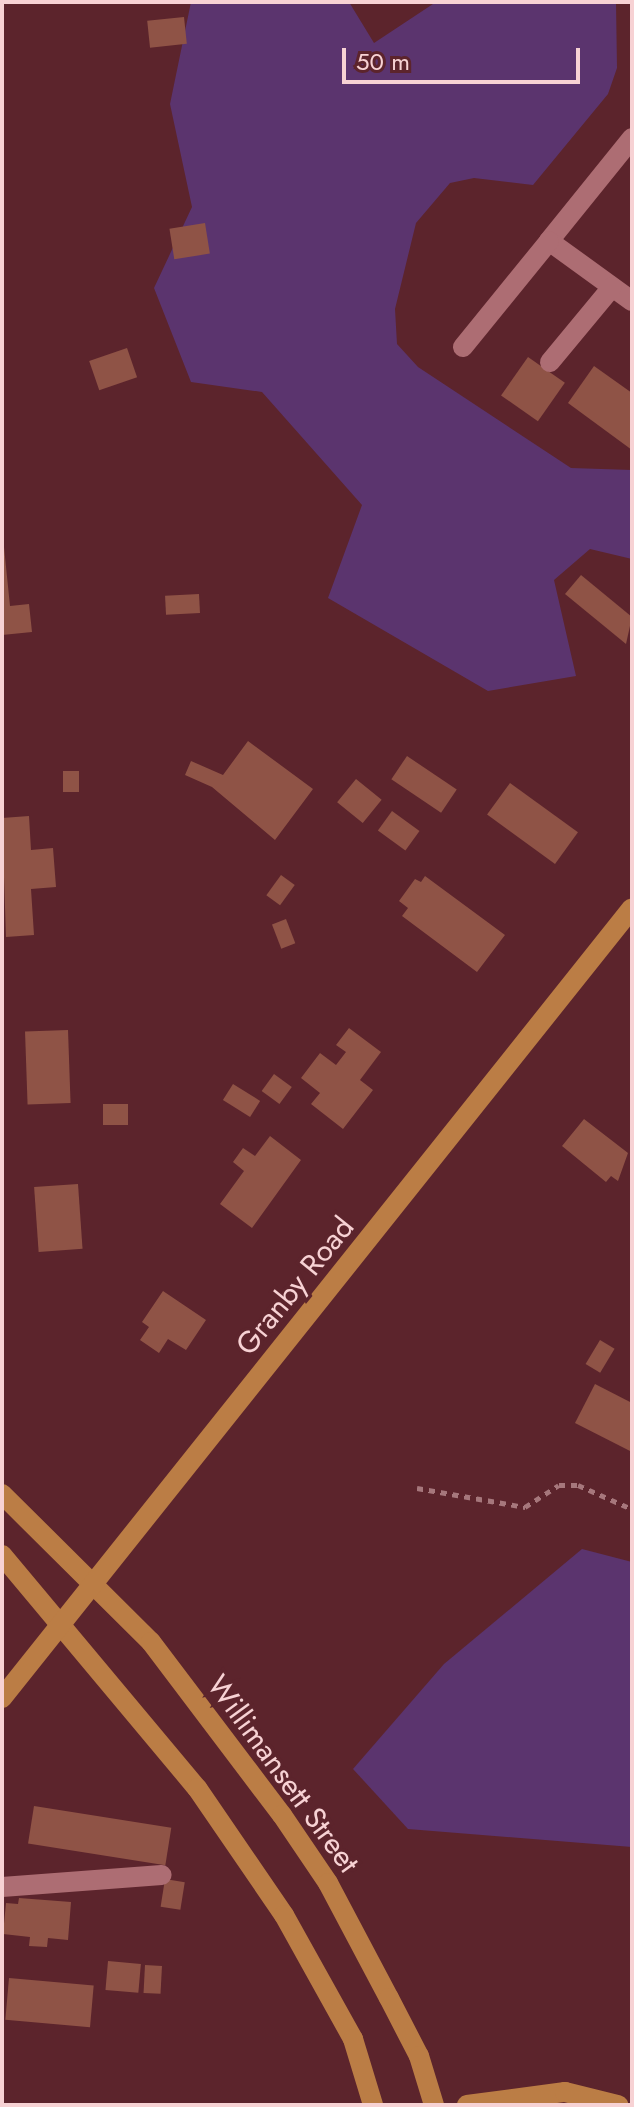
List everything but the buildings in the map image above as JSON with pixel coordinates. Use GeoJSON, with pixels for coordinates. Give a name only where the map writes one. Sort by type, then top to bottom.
{"type":"FeatureCollection","features":[{"type":"Feature","properties":{"kind":"main road","name":"Granby Road"},"geometry":{"type":"LineString","coordinates":[[2,1698],[632,908]]}},
{"type":"Feature","properties":{"kind":"main road","name":"Willimansett Street"},"geometry":{"type":"LineString","coordinates":[[2,1494],[151,1642],[328,1883],[419,2056],[434,2105]]}},
{"type":"Feature","properties":{"kind":"main road"},"geometry":{"type":"LineString","coordinates":[[2,1555],[64,1624],[197,1788],[284,1915],[353,2039],[373,2105]]}},
{"type":"Feature","properties":{"kind":"main road"},"geometry":{"type":"LineString","coordinates":[[467,2105],[565,2092],[618,2105]]}},
{"type":"Feature","properties":{"kind":"lane"},"geometry":{"type":"LineString","coordinates":[[463,347],[632,138]]}},
{"type":"Feature","properties":{"kind":"lane"},"geometry":{"type":"LineString","coordinates":[[549,241],[632,301]]}},
{"type":"Feature","properties":{"kind":"lane"},"geometry":{"type":"LineString","coordinates":[[550,362],[612,287]]}},
{"type":"Feature","properties":{"kind":"lane"},"geometry":{"type":"LineString","coordinates":[[2,1887],[162,1875]]}},
{"type":"Feature","properties":{"kind":"path"},"geometry":{"type":"LineString","coordinates":[[417,1488],[525,1507],[559,1485],[578,1485],[632,1509]]}},
{"type":"Feature","properties":{"kind":"shaded area"},"geometry":{"type":"Polygon","coordinates":[[[191,2],[349,2],[374,43],[436,2],[616,2],[617,68],[608,94],[533,185],[474,178],[450,183],[416,223],[395,309],[397,344],[418,367],[571,468],[632,470],[632,559],[590,549],[554,580],[576,676],[488,691],[328,598],[362,505],[262,392],[191,382],[154,288],[192,207],[170,104],[191,2]]]}},
{"type":"Feature","properties":{"kind":"shaded area"},"geometry":{"type":"Polygon","coordinates":[[[582,1549],[632,1562],[632,1847],[408,1829],[353,1769],[444,1664],[582,1549]]]}}]}
